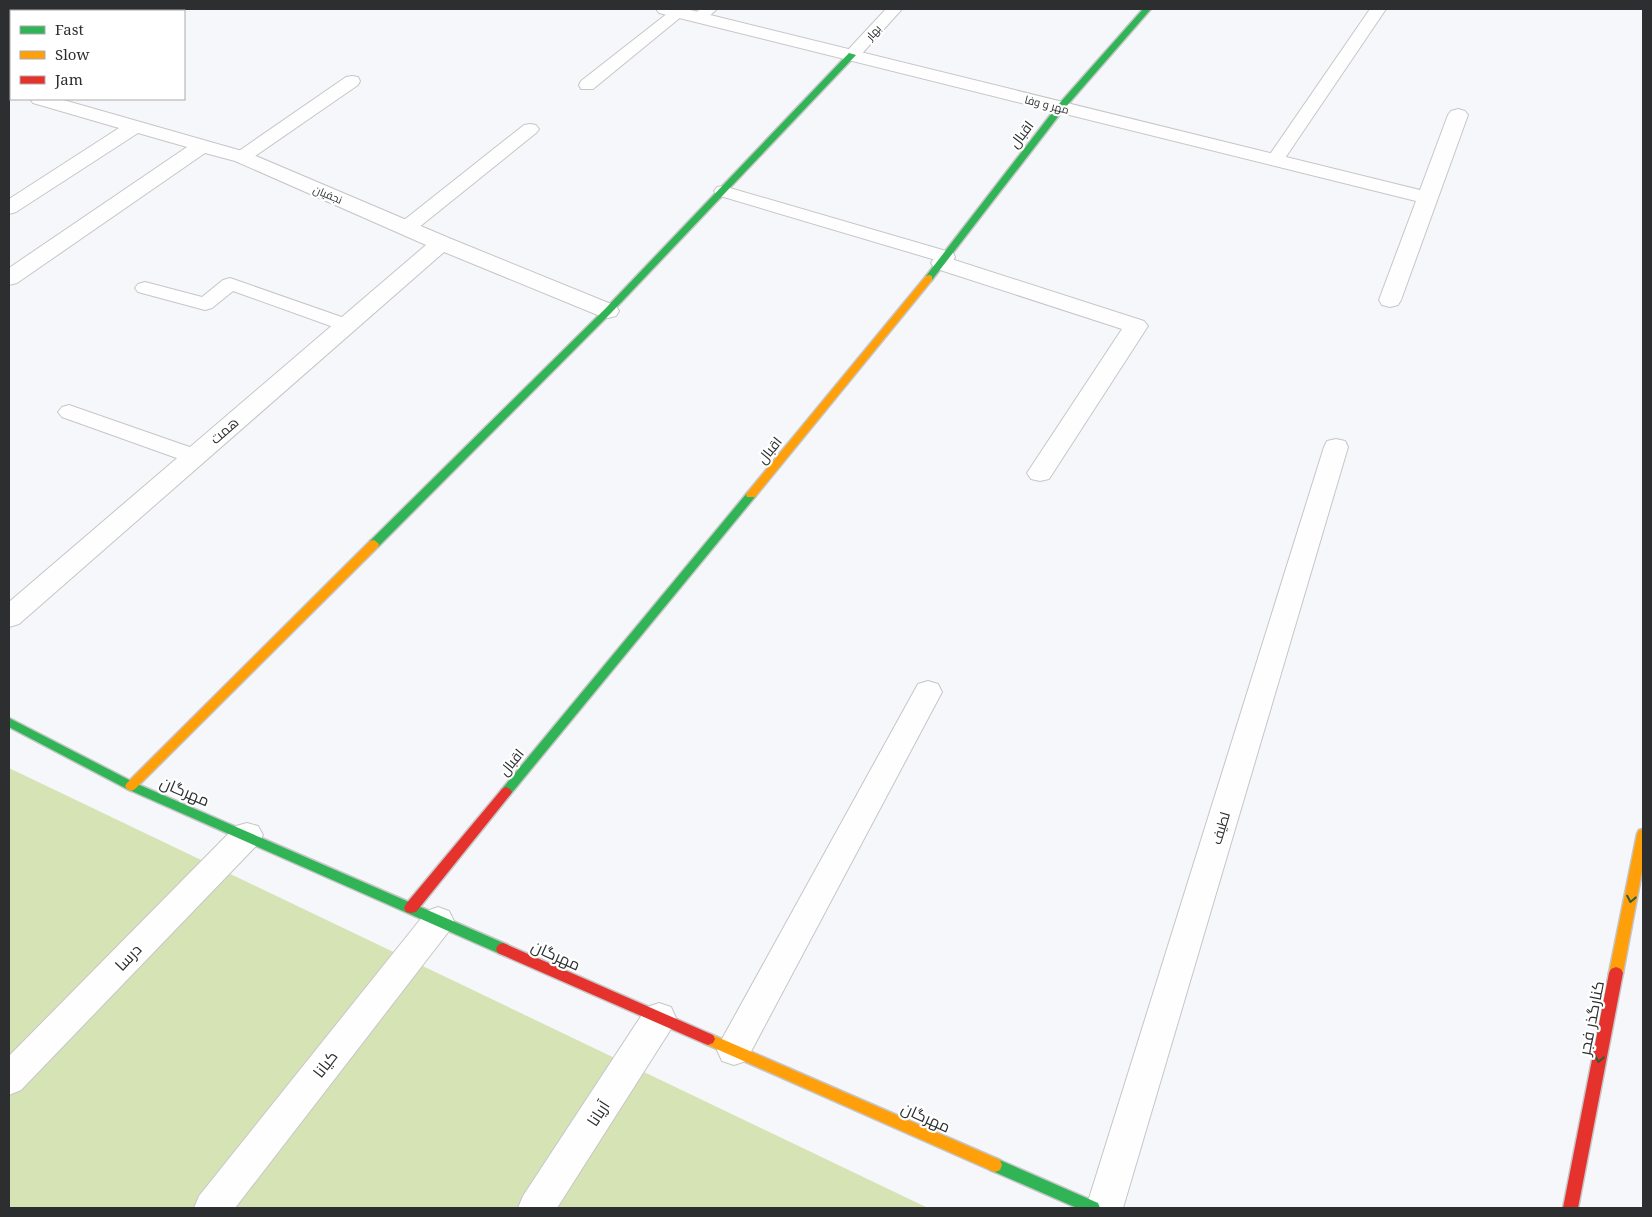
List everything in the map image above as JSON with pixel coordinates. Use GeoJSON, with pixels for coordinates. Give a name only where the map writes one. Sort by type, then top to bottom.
{"type":"FeatureCollection","features":[{"type":"Feature","properties":{"kind":"street","name":"اقبال"},"geometry":{"type":"LineString","coordinates":[[425,914],[944,260],[1061,107],[1148,9]]}},
{"type":"Feature","properties":{"kind":"street","name":"مهر و وفا"},"geometry":{"type":"LineString","coordinates":[[672,10],[704,13],[852,55],[1429,198]]}},
{"type":"Feature","properties":{"kind":"street"},"geometry":{"type":"LineString","coordinates":[[131,786],[608,311],[852,55]]}},
{"type":"Feature","properties":{"kind":"street","name":"نجفیان"},"geometry":{"type":"LineString","coordinates":[[47,100],[242,157],[441,243],[608,311]]}},
{"type":"Feature","properties":{"kind":"street"},"geometry":{"type":"LineString","coordinates":[[1390,300],[1458,115]]}},
{"type":"Feature","properties":{"kind":"street"},"geometry":{"type":"LineString","coordinates":[[9,208],[136,126]]}},
{"type":"Feature","properties":{"kind":"street"},"geometry":{"type":"LineString","coordinates":[[9,278],[202,146]]}},
{"type":"Feature","properties":{"kind":"street","name":"همت"},"geometry":{"type":"LineString","coordinates":[[9,618],[193,456],[441,243]]}},
{"type":"Feature","properties":{"kind":"street"},"geometry":{"type":"LineString","coordinates":[[944,260],[1136,326],[1040,473]]}},
{"type":"Feature","properties":{"kind":"street","name":"لطیف"},"geometry":{"type":"LineString","coordinates":[[1104,1208],[1336,447]]}},
{"type":"Feature","properties":{"kind":"street"},"geometry":{"type":"LineString","coordinates":[[734,1050],[928,692]]}},
{"type":"Feature","properties":{"kind":"street","name":"مهرگان"},"geometry":{"type":"LineString","coordinates":[[9,722],[131,786],[247,835],[1093,1208]]}},
{"type":"Feature","properties":{"kind":"street","name":"کنارگذر فجر"},"geometry":{"type":"LineString","coordinates":[[1570,1208],[1643,834]]}},
{"type":"Feature","properties":{"kind":"street","name":"درسا"},"geometry":{"type":"LineString","coordinates":[[9,1079],[247,835]]}},
{"type":"Feature","properties":{"kind":"street","name":"کیانا"},"geometry":{"type":"LineString","coordinates":[[212,1208],[425,914]]}},
{"type":"Feature","properties":{"kind":"street","name":"آریانا"},"geometry":{"type":"LineString","coordinates":[[536,1208],[659,1018]]}},
{"type":"Feature","properties":{"kind":"lane","name":"بهار"},"geometry":{"type":"LineString","coordinates":[[852,55],[894,9]]}},
{"type":"Feature","properties":{"kind":"lane"},"geometry":{"type":"LineString","coordinates":[[1275,160],[1378,9]]}},
{"type":"Feature","properties":{"kind":"lane"},"geometry":{"type":"LineString","coordinates":[[587,85],[672,10]]}},
{"type":"Feature","properties":{"kind":"lane"},"geometry":{"type":"LineString","coordinates":[[242,157],[352,81]]}},
{"type":"Feature","properties":{"kind":"lane"},"geometry":{"type":"LineString","coordinates":[[406,228],[530,129]]}},
{"type":"Feature","properties":{"kind":"lane"},"geometry":{"type":"LineString","coordinates":[[722,191],[944,260]]}},
{"type":"Feature","properties":{"kind":"lane"},"geometry":{"type":"LineString","coordinates":[[145,288],[204,304],[230,284],[346,325]]}},
{"type":"Feature","properties":{"kind":"lane"},"geometry":{"type":"LineString","coordinates":[[69,412],[193,456]]}},
{"type":"Feature","properties":{"kind":"green space"},"geometry":{"type":"Polygon","coordinates":[[[9,768],[928,1208],[9,1208],[9,768]]]}},
{"type":"Feature","properties":{"kind":"traffic: fast"},"geometry":{"type":"LineString","coordinates":[[929,278],[1061,107],[1147,9]]}},
{"type":"Feature","properties":{"kind":"traffic: fast"},"geometry":{"type":"LineString","coordinates":[[374,544],[608,311],[852,55]]}},
{"type":"Feature","properties":{"kind":"traffic: fast"},"geometry":{"type":"LineString","coordinates":[[506,792],[751,495]]}},
{"type":"Feature","properties":{"kind":"traffic: fast"},"geometry":{"type":"LineString","coordinates":[[9,722],[131,786],[503,949]]}},
{"type":"Feature","properties":{"kind":"traffic: fast"},"geometry":{"type":"LineString","coordinates":[[995,1165],[1093,1208]]}},
{"type":"Feature","properties":{"kind":"traffic: slow"},"geometry":{"type":"LineString","coordinates":[[751,495],[929,278]]}},
{"type":"Feature","properties":{"kind":"traffic: slow"},"geometry":{"type":"LineString","coordinates":[[131,786],[374,544]]}},
{"type":"Feature","properties":{"kind":"traffic: slow"},"geometry":{"type":"LineString","coordinates":[[1616,973],[1643,834]]}},
{"type":"Feature","properties":{"kind":"traffic: slow"},"geometry":{"type":"LineString","coordinates":[[708,1039],[995,1165]]}},
{"type":"Feature","properties":{"kind":"traffic: jam"},"geometry":{"type":"LineString","coordinates":[[411,908],[506,792]]}},
{"type":"Feature","properties":{"kind":"traffic: jam"},"geometry":{"type":"LineString","coordinates":[[503,949],[708,1039]]}},
{"type":"Feature","properties":{"kind":"traffic: jam"},"geometry":{"type":"LineString","coordinates":[[1570,1208],[1616,973]]}}]}
